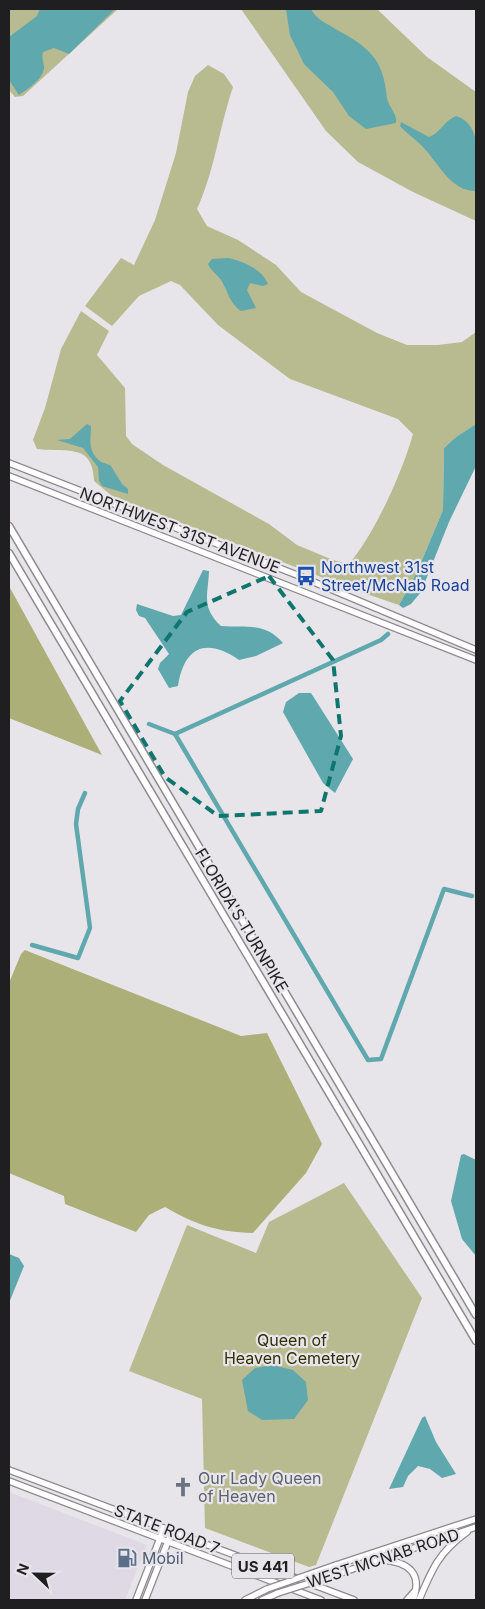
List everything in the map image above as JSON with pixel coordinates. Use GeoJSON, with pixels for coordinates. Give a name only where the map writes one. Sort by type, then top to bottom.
{"type":"FeatureCollection","features":[{"type":"Feature","properties":{"kind":"highway","name":"FLORIDA'S TURNPIKE"},"geometry":{"type":"LineString","coordinates":[[9,526],[476,1315]]}},
{"type":"Feature","properties":{"kind":"highway","name":"FLORIDA'S TURNPIKE"},"geometry":{"type":"LineString","coordinates":[[9,554],[476,1341]]}},
{"type":"Feature","properties":{"kind":"main road","name":"NORTHWEST 31ST AVENUE"},"geometry":{"type":"LineString","coordinates":[[9,463],[177,530],[297,575],[476,650]]}},
{"type":"Feature","properties":{"kind":"main road"},"geometry":{"type":"LineString","coordinates":[[9,476],[476,660]]}},
{"type":"Feature","properties":{"kind":"main road"},"geometry":{"type":"LineString","coordinates":[[173,540],[177,530]]}},
{"type":"Feature","properties":{"kind":"main road","name":"STATE ROAD 7"},"geometry":{"type":"LineString","coordinates":[[9,1470],[354,1600]]}},
{"type":"Feature","properties":{"kind":"main road","name":"STATE ROAD 7"},"geometry":{"type":"LineString","coordinates":[[9,1481],[321,1600]]}},
{"type":"Feature","properties":{"kind":"main road","name":"WEST MCNAB ROAD"},"geometry":{"type":"LineString","coordinates":[[245,1600],[267,1589],[476,1519]]}},
{"type":"Feature","properties":{"kind":"main road"},"geometry":{"type":"LineString","coordinates":[[136,1600],[164,1528]]}},
{"type":"Feature","properties":{"kind":"main road"},"geometry":{"type":"LineString","coordinates":[[419,1600],[439,1556],[451,1544],[474,1528]]}},
{"type":"Feature","properties":{"kind":"main road","name":"WEST MCNAB ROAD"},"geometry":{"type":"LineString","coordinates":[[262,1600],[278,1592],[381,1560],[474,1528]]}},
{"type":"Feature","properties":{"kind":"main road"},"geometry":{"type":"LineString","coordinates":[[146,1600],[172,1531]]}},
{"type":"Feature","properties":{"kind":"main road"},"geometry":{"type":"LineString","coordinates":[[381,1560],[398,1561],[405,1565],[414,1575],[416,1588],[413,1600]]}},
{"type":"Feature","properties":{"kind":"main road"},"geometry":{"type":"LineString","coordinates":[[230,1565],[263,1572],[272,1569]]}},
{"type":"Feature","properties":{"kind":"main road"},"geometry":{"type":"LineString","coordinates":[[407,1600],[416,1588]]}},
{"type":"Feature","properties":{"kind":"highlighted area"},"geometry":{"type":"Polygon","coordinates":[[[269,576],[333,660],[341,736],[321,811],[218,816],[165,777],[120,701],[187,612],[269,576]]]}},
{"type":"Feature","properties":{"kind":"shaded area"},"geometry":{"type":"Polygon","coordinates":[[[9,1492],[147,1545],[125,1600],[9,1600],[9,1492]]]}},
{"type":"Feature","properties":{"kind":"green space"},"geometry":{"type":"Polygon","coordinates":[[[9,9],[118,9],[23,96],[15,97],[9,90],[9,9]]]}},
{"type":"Feature","properties":{"kind":"green space"},"geometry":{"type":"Polygon","coordinates":[[[241,9],[377,9],[427,57],[476,92],[476,221],[413,192],[358,162],[326,131],[241,9]]]}},
{"type":"Feature","properties":{"kind":"green space"},"geometry":{"type":"Polygon","coordinates":[[[208,65],[224,74],[233,87],[213,164],[197,209],[207,226],[238,240],[276,265],[301,292],[377,333],[407,345],[438,345],[462,342],[476,332],[476,424],[456,437],[444,448],[443,510],[417,572],[399,605],[352,589],[112,496],[94,481],[89,460],[83,455],[76,452],[37,449],[33,440],[45,408],[61,349],[81,311],[109,331],[97,355],[125,388],[126,436],[132,444],[163,465],[269,524],[297,545],[333,560],[349,564],[378,520],[387,502],[413,434],[398,419],[290,379],[218,325],[180,285],[171,281],[139,296],[112,326],[85,306],[121,258],[134,265],[155,220],[176,153],[188,92],[195,76],[208,65]]]}},
{"type":"Feature","properties":{"kind":"green space"},"geometry":{"type":"Polygon","coordinates":[[[9,586],[102,755],[9,718],[9,586]]]}},
{"type":"Feature","properties":{"kind":"green space"},"geometry":{"type":"Polygon","coordinates":[[[25,950],[241,1036],[267,1033],[322,1144],[306,1173],[253,1233],[228,1231],[207,1226],[187,1219],[165,1207],[149,1215],[136,1232],[65,1204],[64,1196],[9,1173],[9,983],[21,954],[25,950]]]}},
{"type":"Feature","properties":{"kind":"green space","name":"Queen of Heaven Cemetery"},"geometry":{"type":"Polygon","coordinates":[[[344,1183],[422,1298],[316,1565],[309,1567],[205,1528],[202,1399],[129,1371],[187,1225],[256,1253],[269,1222],[344,1183]]]}},
{"type":"Feature","properties":{"kind":"water"},"geometry":{"type":"Polygon","coordinates":[[[40,9],[115,9],[69,54],[54,48],[43,52],[44,68],[41,76],[19,95],[9,80],[9,37],[37,16],[40,9]]]}},
{"type":"Feature","properties":{"kind":"water"},"geometry":{"type":"Polygon","coordinates":[[[286,9],[311,9],[321,20],[365,48],[372,55],[382,73],[388,101],[396,117],[396,123],[366,129],[349,116],[333,92],[304,64],[290,35],[286,9]]]}},
{"type":"Feature","properties":{"kind":"water"},"geometry":{"type":"Polygon","coordinates":[[[456,116],[465,121],[475,137],[477,148],[476,191],[467,190],[451,181],[421,145],[400,126],[401,122],[429,137],[456,116]]]}},
{"type":"Feature","properties":{"kind":"water"},"geometry":{"type":"Polygon","coordinates":[[[229,258],[257,270],[268,284],[263,286],[250,283],[247,290],[256,308],[241,311],[237,308],[231,301],[221,280],[208,264],[212,259],[229,258]]]}},
{"type":"Feature","properties":{"kind":"water"},"geometry":{"type":"Polygon","coordinates":[[[87,424],[91,426],[91,449],[93,453],[100,461],[111,466],[122,484],[128,489],[128,494],[102,486],[99,481],[98,467],[83,448],[57,440],[70,439],[87,424]]]}},
{"type":"Feature","properties":{"kind":"water"},"geometry":{"type":"Polygon","coordinates":[[[476,424],[476,466],[449,522],[421,592],[411,604],[403,608],[399,605],[417,572],[443,510],[444,448],[456,437],[476,424]]]}},
{"type":"Feature","properties":{"kind":"water"},"geometry":{"type":"Polygon","coordinates":[[[203,570],[209,571],[208,607],[221,626],[255,627],[276,636],[283,643],[256,656],[239,660],[216,649],[198,650],[185,662],[178,686],[169,688],[158,669],[160,663],[169,654],[145,618],[139,616],[136,610],[137,604],[173,616],[181,615],[203,570]]]}},
{"type":"Feature","properties":{"kind":"water"},"geometry":{"type":"Polygon","coordinates":[[[299,693],[311,693],[353,759],[335,793],[323,783],[283,712],[286,702],[299,693]]]}},
{"type":"Feature","properties":{"kind":"water"},"geometry":{"type":"Polygon","coordinates":[[[464,1154],[476,1160],[476,1256],[462,1239],[451,1201],[461,1155],[464,1154]]]}},
{"type":"Feature","properties":{"kind":"water"},"geometry":{"type":"Polygon","coordinates":[[[9,1254],[19,1258],[24,1266],[9,1303],[9,1254]]]}},
{"type":"Feature","properties":{"kind":"water"},"geometry":{"type":"Polygon","coordinates":[[[273,1365],[293,1370],[306,1382],[308,1400],[294,1419],[262,1420],[248,1411],[242,1380],[255,1368],[273,1365]]]}},
{"type":"Feature","properties":{"kind":"water"},"geometry":{"type":"Polygon","coordinates":[[[425,1416],[436,1442],[456,1474],[442,1478],[430,1469],[418,1466],[408,1476],[403,1487],[389,1489],[422,1418],[425,1416]]]}},
{"type":"Feature","properties":{"kind":"waterway"},"geometry":{"type":"LineString","coordinates":[[149,724],[175,734],[381,640],[388,634]]}},
{"type":"Feature","properties":{"kind":"waterway"},"geometry":{"type":"LineString","coordinates":[[175,734],[368,1060],[381,1059],[444,889],[472,896]]}},
{"type":"Feature","properties":{"kind":"waterway"},"geometry":{"type":"LineString","coordinates":[[32,945],[78,958],[90,928],[76,824],[78,809],[85,793]]}},
{"type":"Feature","properties":{"kind":"place","name":"Northwest 31st Street/McNab Road"},"geometry":{"type":"Point","coordinates":[306,576]}},
{"type":"Feature","properties":{"kind":"place","name":"Our Lady Queen of Heaven"},"geometry":{"type":"Point","coordinates":[183,1487]}},
{"type":"Feature","properties":{"kind":"place","name":"Mobil"},"geometry":{"type":"Point","coordinates":[127,1558]}}]}
